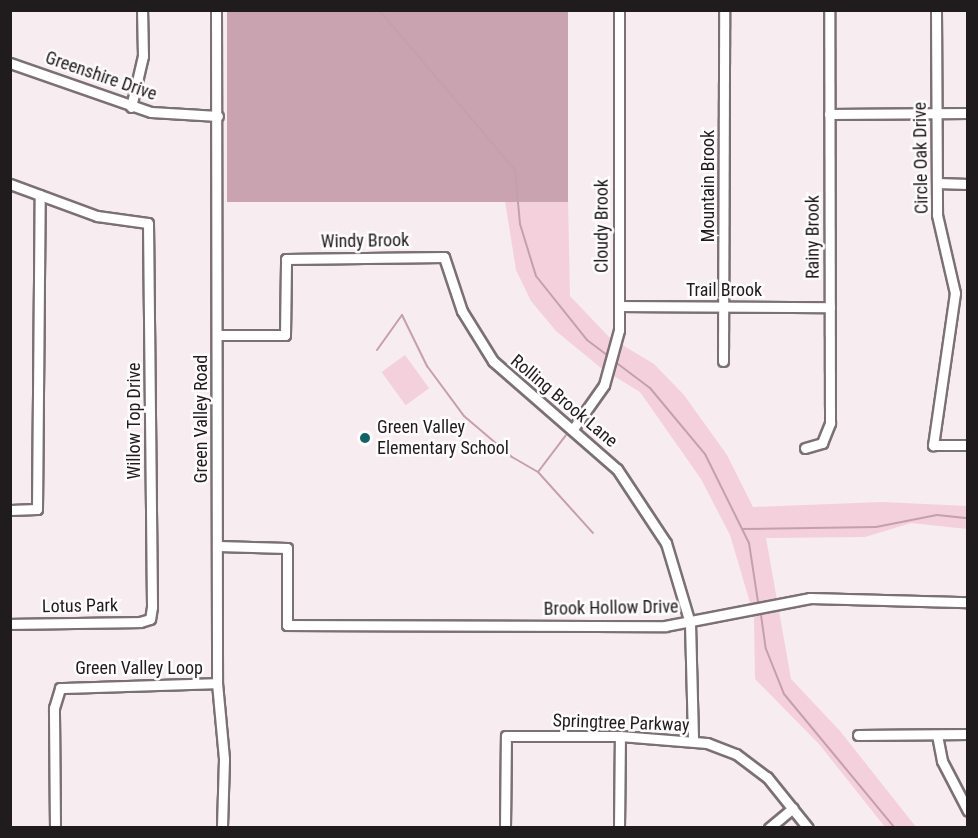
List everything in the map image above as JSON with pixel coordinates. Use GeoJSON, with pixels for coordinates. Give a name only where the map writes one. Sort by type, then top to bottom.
{"type":"FeatureCollection","features":[{"type":"Feature","properties":{"kind":"street"},"geometry":{"type":"LineString","coordinates":[[131,107],[143,56],[142,10]]}},
{"type":"Feature","properties":{"kind":"street","name":"Green Valley Road"},"geometry":{"type":"LineString","coordinates":[[216,10],[218,116],[217,683],[224,759],[222,828]]}},
{"type":"Feature","properties":{"kind":"street","name":"Cloudy Brook"},"geometry":{"type":"LineString","coordinates":[[573,429],[610,370],[619,306],[619,10]]}},
{"type":"Feature","properties":{"kind":"street","name":"Mountain Brook"},"geometry":{"type":"LineString","coordinates":[[723,361],[725,306],[724,10]]}},
{"type":"Feature","properties":{"kind":"street","name":"Rainy Brook"},"geometry":{"type":"LineString","coordinates":[[805,448],[822,443],[830,423],[829,10]]}},
{"type":"Feature","properties":{"kind":"street","name":"Circle Oak Drive"},"geometry":{"type":"LineString","coordinates":[[936,10],[937,215],[955,293],[933,445],[968,445]]}},
{"type":"Feature","properties":{"kind":"street","name":"Greenshire Drive"},"geometry":{"type":"LineString","coordinates":[[10,63],[131,107],[183,117],[218,116]]}},
{"type":"Feature","properties":{"kind":"street"},"geometry":{"type":"LineString","coordinates":[[829,114],[968,112]]}},
{"type":"Feature","properties":{"kind":"street"},"geometry":{"type":"LineString","coordinates":[[937,183],[968,184]]}},
{"type":"Feature","properties":{"kind":"street"},"geometry":{"type":"LineString","coordinates":[[10,184],[39,195],[37,509],[10,510]]}},
{"type":"Feature","properties":{"kind":"street","name":"Willow Top Drive"},"geometry":{"type":"LineString","coordinates":[[39,195],[97,216],[147,224],[150,619]]}},
{"type":"Feature","properties":{"kind":"street","name":"Windy Brook"},"geometry":{"type":"LineString","coordinates":[[218,335],[285,335],[286,259],[444,257]]}},
{"type":"Feature","properties":{"kind":"street","name":"Rolling Brook Lane"},"geometry":{"type":"LineString","coordinates":[[444,257],[462,311],[493,361],[535,403],[573,429],[617,469],[655,522],[677,569],[690,623],[693,741]]}},
{"type":"Feature","properties":{"kind":"street","name":"Trail Brook"},"geometry":{"type":"LineString","coordinates":[[619,306],[830,308]]}},
{"type":"Feature","properties":{"kind":"street","name":"Brook Hollow Drive"},"geometry":{"type":"LineString","coordinates":[[218,546],[287,548],[288,625],[640,627],[690,623],[810,598],[968,603]]}},
{"type":"Feature","properties":{"kind":"street","name":"Lotus Park"},"geometry":{"type":"LineString","coordinates":[[10,624],[150,619]]}},
{"type":"Feature","properties":{"kind":"street","name":"Green Valley Loop"},"geometry":{"type":"LineString","coordinates":[[55,828],[54,708],[60,688],[217,683]]}},
{"type":"Feature","properties":{"kind":"street"},"geometry":{"type":"LineString","coordinates":[[858,735],[968,734]]}},
{"type":"Feature","properties":{"kind":"street"},"geometry":{"type":"LineString","coordinates":[[937,735],[942,761],[968,811]]}},
{"type":"Feature","properties":{"kind":"street","name":"Springtree Parkway"},"geometry":{"type":"LineString","coordinates":[[505,828],[506,736],[620,736],[693,741],[736,754],[758,768],[808,828]]}},
{"type":"Feature","properties":{"kind":"street"},"geometry":{"type":"LineString","coordinates":[[619,828],[620,736]]}},
{"type":"Feature","properties":{"kind":"street"},"geometry":{"type":"LineString","coordinates":[[769,828],[793,808]]}},
{"type":"Feature","properties":{"kind":"shaded area"},"geometry":{"type":"Polygon","coordinates":[[[227,11],[568,11],[568,202],[227,202],[227,11]]]}},
{"type":"Feature","properties":{"kind":"shaded area"},"geometry":{"type":"Polygon","coordinates":[[[568,199],[570,296],[609,337],[654,364],[684,395],[727,455],[753,507],[882,502],[967,506],[967,529],[911,523],[865,537],[766,538],[791,679],[840,731],[916,827],[885,827],[819,744],[755,679],[754,616],[730,535],[701,479],[640,392],[601,368],[556,331],[531,301],[516,270],[505,201],[568,199]]]}},
{"type":"Feature","properties":{"kind":"shaded area"},"geometry":{"type":"Polygon","coordinates":[[[405,355],[429,388],[406,405],[382,372],[405,355]]]}},
{"type":"Feature","properties":{"kind":"waterway"},"geometry":{"type":"LineString","coordinates":[[379,10],[515,170],[520,224],[536,276],[587,340],[607,355]]}},
{"type":"Feature","properties":{"kind":"waterway"},"geometry":{"type":"LineString","coordinates":[[377,350],[402,315],[427,366],[464,416],[512,457],[538,472],[593,533]]}},
{"type":"Feature","properties":{"kind":"waterway"},"geometry":{"type":"LineString","coordinates":[[618,364],[650,388],[705,454],[749,543],[758,602]]}},
{"type":"Feature","properties":{"kind":"waterway"},"geometry":{"type":"LineString","coordinates":[[538,472],[566,435]]}},
{"type":"Feature","properties":{"kind":"waterway"},"geometry":{"type":"LineString","coordinates":[[742,529],[876,527],[937,515],[968,518]]}},
{"type":"Feature","properties":{"kind":"waterway"},"geometry":{"type":"LineString","coordinates":[[761,615],[766,649],[784,694],[895,828]]}},
{"type":"Feature","properties":{"kind":"place","name":"Green Valley Elementary School"},"geometry":{"type":"Point","coordinates":[365,438]}}]}
